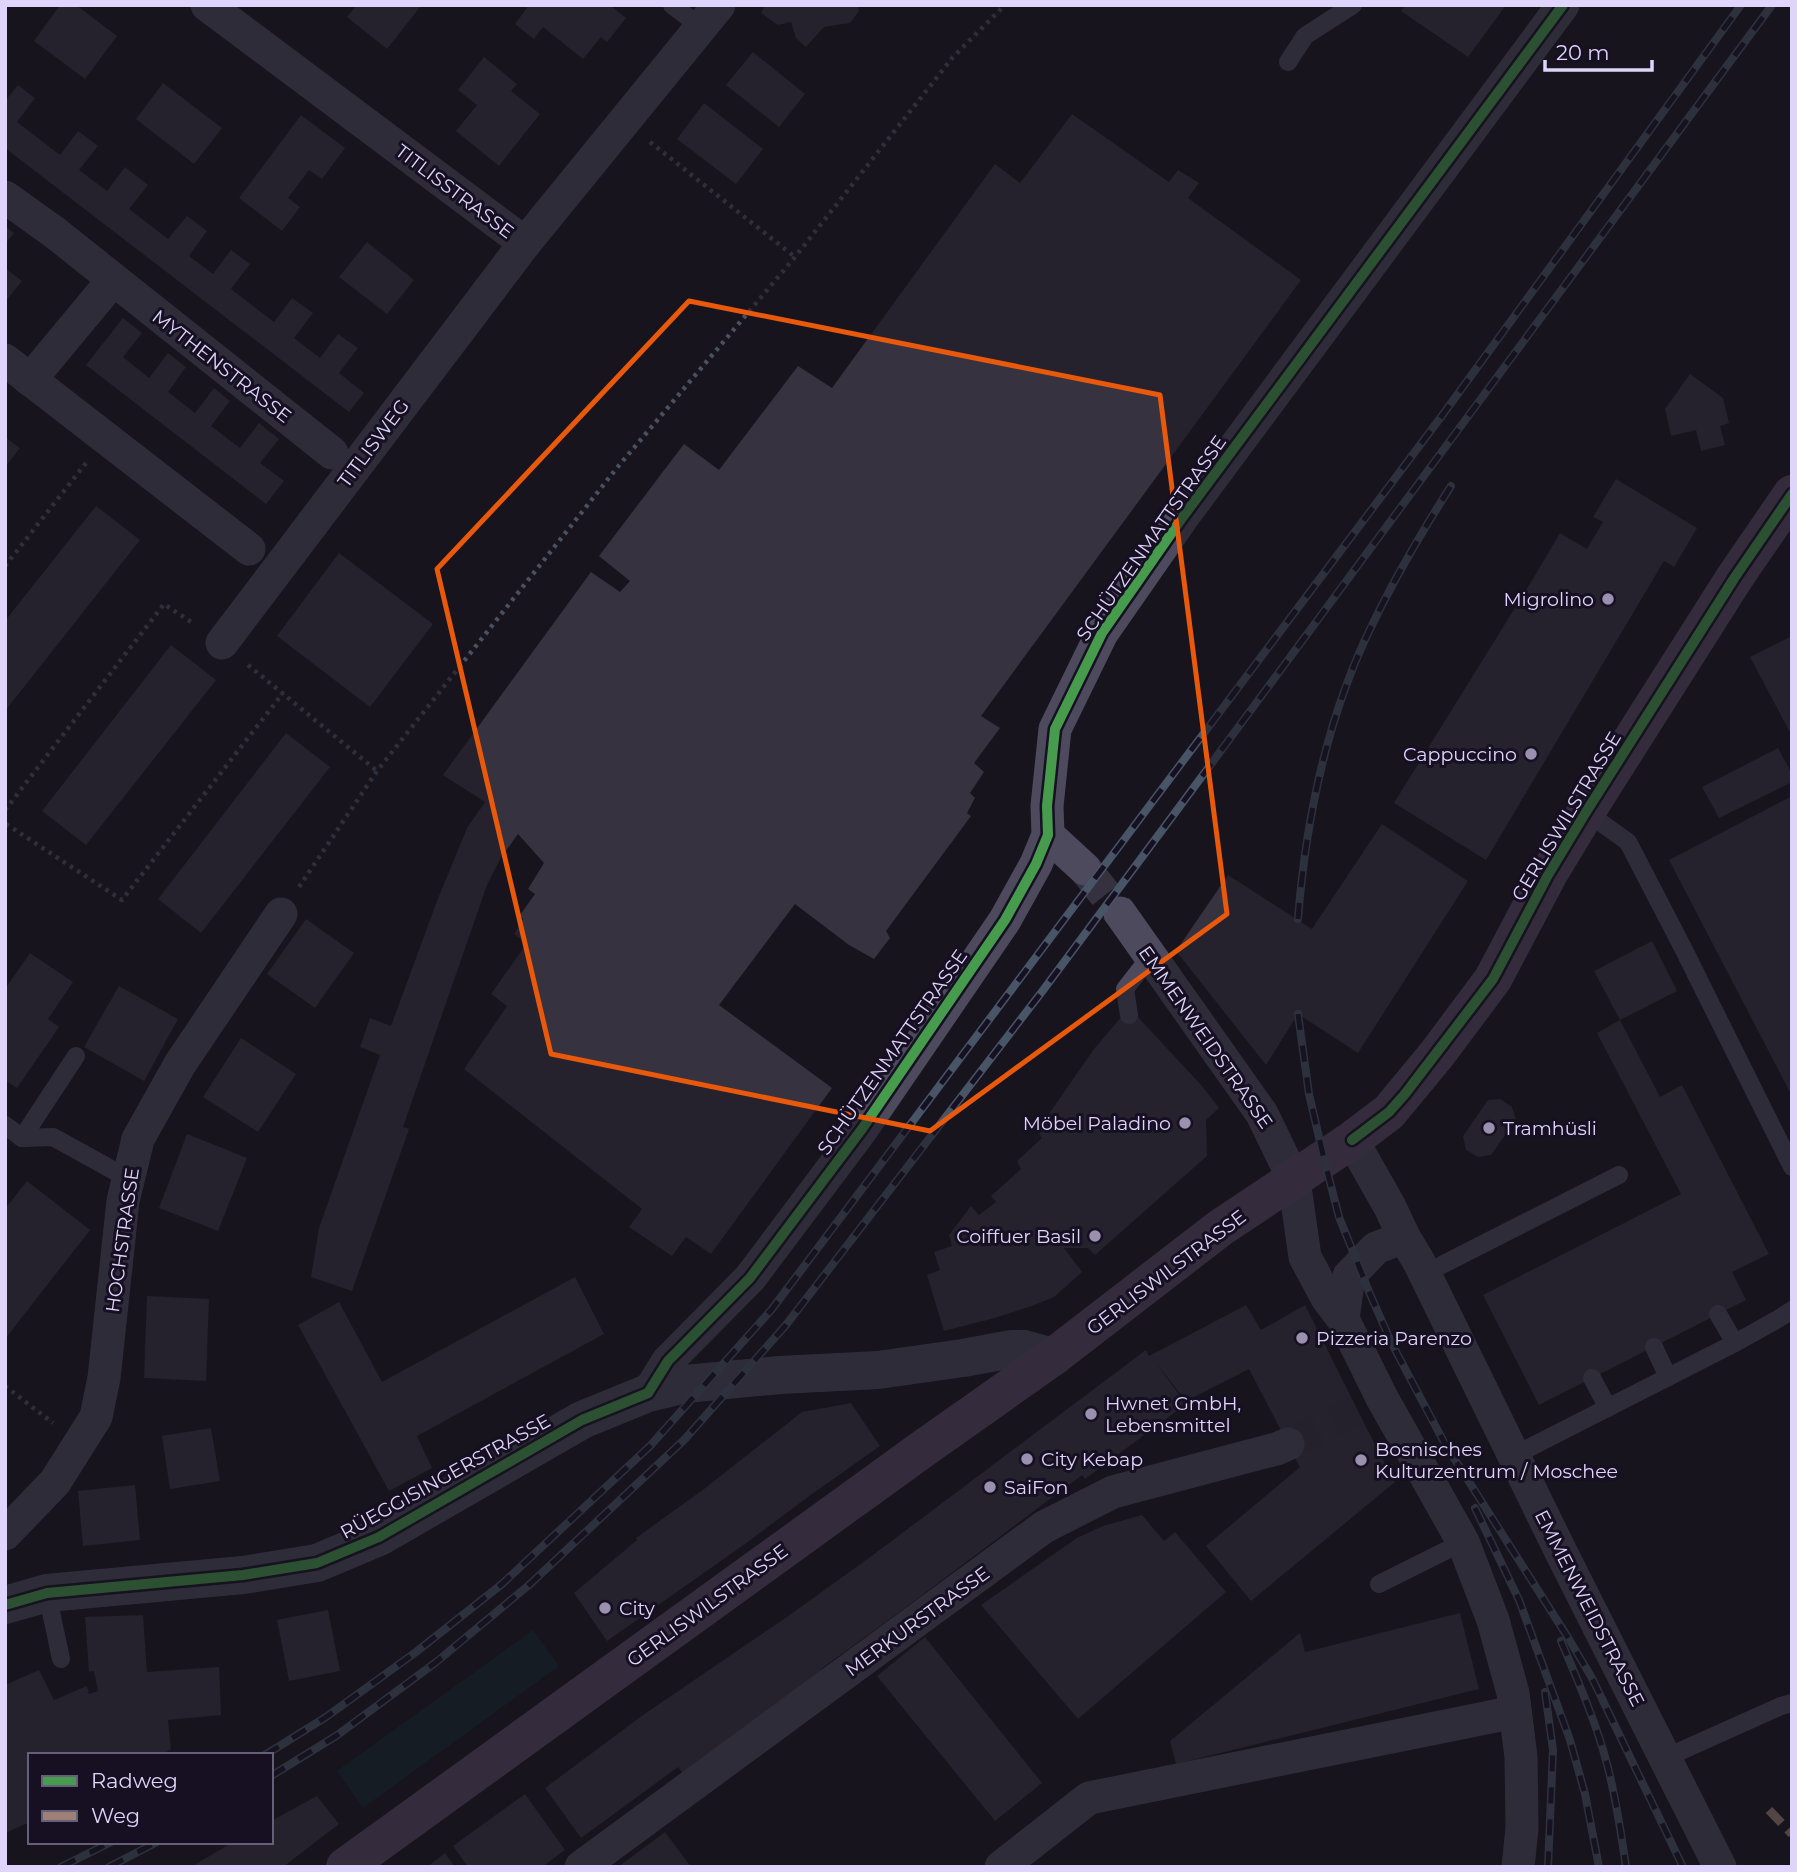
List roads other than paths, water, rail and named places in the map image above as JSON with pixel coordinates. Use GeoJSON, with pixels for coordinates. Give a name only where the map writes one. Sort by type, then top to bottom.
{"type":"FeatureCollection","features":[{"type":"Feature","properties":{"kind":"main road","name":"GERLISWILSTRASSE"},"geometry":{"type":"LineString","coordinates":[[345,1867],[1053,1357],[1220,1228],[1294,1180],[1389,1112],[1493,979],[1548,875],[1586,811],[1742,566],[1792,494]]}},
{"type":"Feature","properties":{"kind":"street","name":"TITLISSTRASSE"},"geometry":{"type":"LineString","coordinates":[[206,5],[525,243],[710,16]]}},
{"type":"Feature","properties":{"kind":"street","name":"SCHÜTZENMATTSTRASSE"},"geometry":{"type":"LineString","coordinates":[[648,1393],[668,1361],[750,1278],[862,1129],[1005,920],[1036,864],[1048,835],[1047,806],[1055,729],[1102,633],[1198,496],[1563,5]]}},
{"type":"Feature","properties":{"kind":"street","name":"MYTHENSTRASSE"},"geometry":{"type":"LineString","coordinates":[[5,197],[54,232],[332,453]]}},
{"type":"Feature","properties":{"kind":"street","name":"TITLISWEG"},"geometry":{"type":"LineString","coordinates":[[222,643],[525,243]]}},
{"type":"Feature","properties":{"kind":"street"},"geometry":{"type":"LineString","coordinates":[[113,280],[18,370],[249,549]]}},
{"type":"Feature","properties":{"kind":"street"},"geometry":{"type":"LineString","coordinates":[[1048,835],[1085,869]]}},
{"type":"Feature","properties":{"kind":"street","name":"EMMENWEIDSTRASSE"},"geometry":{"type":"LineString","coordinates":[[1120,913],[1262,1114],[1294,1180],[1306,1258],[1327,1298],[1343,1319],[1369,1404],[1463,1542],[1493,1620],[1513,1693],[1521,1757],[1522,1828],[1518,1867]]}},
{"type":"Feature","properties":{"kind":"street","name":"HOCHSTRASSE"},"geometry":{"type":"LineString","coordinates":[[5,1534],[55,1482],[96,1417],[104,1378],[124,1201],[138,1139],[180,1064],[281,914]]}},
{"type":"Feature","properties":{"kind":"street","name":"EMMENWEIDSTRASSE"},"geometry":{"type":"LineString","coordinates":[[1352,1140],[1419,1262],[1720,1867]]}},
{"type":"Feature","properties":{"kind":"street"},"geometry":{"type":"LineString","coordinates":[[1343,1319],[1349,1276],[1376,1248],[1404,1237]]}},
{"type":"Feature","properties":{"kind":"street","name":"RÜEGGISINGERSTRASSE"},"geometry":{"type":"LineString","coordinates":[[5,1605],[47,1593],[243,1575],[317,1563],[379,1537],[582,1420],[648,1393],[685,1384],[877,1370],[1012,1349],[1024,1349],[1053,1357]]}},
{"type":"Feature","properties":{"kind":"street","name":"MERKURSTRASSE"},"geometry":{"type":"LineString","coordinates":[[581,1867],[1044,1527],[1112,1492],[1288,1444]]}},
{"type":"Feature","properties":{"kind":"street"},"geometry":{"type":"LineString","coordinates":[[1001,1867],[1089,1798],[1515,1712]]}},
{"type":"Feature","properties":{"kind":"lane"},"geometry":{"type":"LineString","coordinates":[[672,5],[710,16]]}},
{"type":"Feature","properties":{"kind":"lane"},"geometry":{"type":"LineString","coordinates":[[1288,62],[1305,36],[1353,5]]}},
{"type":"Feature","properties":{"kind":"lane"},"geometry":{"type":"LineString","coordinates":[[1586,811],[1628,842],[1792,1167]]}},
{"type":"Feature","properties":{"kind":"lane"},"geometry":{"type":"LineString","coordinates":[[1129,1015],[1125,989],[1150,957]]}},
{"type":"Feature","properties":{"kind":"lane"},"geometry":{"type":"LineString","coordinates":[[22,1138],[76,1056]]}},
{"type":"Feature","properties":{"kind":"lane"},"geometry":{"type":"LineString","coordinates":[[5,1125],[22,1138],[53,1137],[129,1179]]}},
{"type":"Feature","properties":{"kind":"lane"},"geometry":{"type":"LineString","coordinates":[[1424,1275],[1619,1175]]}},
{"type":"Feature","properties":{"kind":"lane"},"geometry":{"type":"LineString","coordinates":[[1515,1455],[1735,1343],[1792,1310]]}},
{"type":"Feature","properties":{"kind":"lane"},"geometry":{"type":"LineString","coordinates":[[1718,1314],[1735,1343]]}},
{"type":"Feature","properties":{"kind":"lane"},"geometry":{"type":"LineString","coordinates":[[1654,1347],[1668,1377]]}},
{"type":"Feature","properties":{"kind":"lane"},"geometry":{"type":"LineString","coordinates":[[1592,1378],[1608,1408]]}},
{"type":"Feature","properties":{"kind":"lane"},"geometry":{"type":"LineString","coordinates":[[1379,1584],[1463,1542]]}},
{"type":"Feature","properties":{"kind":"lane"},"geometry":{"type":"LineString","coordinates":[[47,1593],[61,1659]]}},
{"type":"Feature","properties":{"kind":"lane"},"geometry":{"type":"LineString","coordinates":[[1665,1758],[1792,1703]]}},
{"type":"Feature","properties":{"kind":"tunnel"},"geometry":{"type":"LineString","coordinates":[[1085,869],[1120,913]]}},
{"type":"Feature","properties":{"kind":"tunnel"},"geometry":{"type":"LineString","coordinates":[[1288,1444],[1357,1410]]}},
{"type":"Feature","properties":{"kind":"railway"},"geometry":{"type":"LineString","coordinates":[[268,1753],[326,1717],[416,1652],[502,1584],[650,1446],[772,1309],[1441,417],[1741,5]]}},
{"type":"Feature","properties":{"kind":"railway"},"geometry":{"type":"LineString","coordinates":[[273,1775],[336,1736],[435,1663],[529,1585],[684,1440],[786,1325],[1044,989],[1772,5]]}},
{"type":"Feature","properties":{"kind":"railway"},"geometry":{"type":"LineString","coordinates":[[1298,919],[1313,804],[1344,692],[1383,604],[1451,486]]}},
{"type":"Feature","properties":{"kind":"railway"},"geometry":{"type":"LineString","coordinates":[[1298,1014],[1309,1094],[1339,1217],[1392,1344],[1445,1444],[1592,1678],[1683,1867]]}},
{"type":"Feature","properties":{"kind":"railway"},"geometry":{"type":"LineString","coordinates":[[1475,1508],[1519,1600],[1570,1740],[1585,1794],[1599,1867]]}},
{"type":"Feature","properties":{"kind":"railway"},"geometry":{"type":"LineString","coordinates":[[1561,1641],[1603,1748],[1616,1802],[1626,1867]]}},
{"type":"Feature","properties":{"kind":"railway"},"geometry":{"type":"LineString","coordinates":[[1545,1692],[1553,1750],[1548,1867]]}},
{"type":"Feature","properties":{"kind":"railway"},"geometry":{"type":"LineString","coordinates":[[61,1867],[107,1844]]}},
{"type":"Feature","properties":{"kind":"railway"},"geometry":{"type":"LineString","coordinates":[[109,1867],[153,1844]]}},
{"type":"Feature","properties":{"kind":"place","name":"Migrolino"},"geometry":{"type":"Point","coordinates":[1608,599]}},
{"type":"Feature","properties":{"kind":"place","name":"Cappuccino"},"geometry":{"type":"Point","coordinates":[1531,754]}},
{"type":"Feature","properties":{"kind":"place","name":"Möbel Paladino"},"geometry":{"type":"Point","coordinates":[1185,1123]}},
{"type":"Feature","properties":{"kind":"place","name":"Tramhüsli"},"geometry":{"type":"Point","coordinates":[1489,1128]}},
{"type":"Feature","properties":{"kind":"place","name":"Coiffuer Basil"},"geometry":{"type":"Point","coordinates":[1095,1236]}},
{"type":"Feature","properties":{"kind":"place","name":"Pizzeria Parenzo"},"geometry":{"type":"Point","coordinates":[1302,1338]}},
{"type":"Feature","properties":{"kind":"place","name":"Hwnet GmbH, Lebensmittel"},"geometry":{"type":"Point","coordinates":[1091,1414]}},
{"type":"Feature","properties":{"kind":"place","name":"City Kebap"},"geometry":{"type":"Point","coordinates":[1027,1459]}},
{"type":"Feature","properties":{"kind":"place","name":"Bosnisches Kulturzentrum / Moschee"},"geometry":{"type":"Point","coordinates":[1361,1460]}},
{"type":"Feature","properties":{"kind":"place","name":"SaiFon"},"geometry":{"type":"Point","coordinates":[990,1487]}},
{"type":"Feature","properties":{"kind":"place","name":"City"},"geometry":{"type":"Point","coordinates":[605,1608]}}]}
